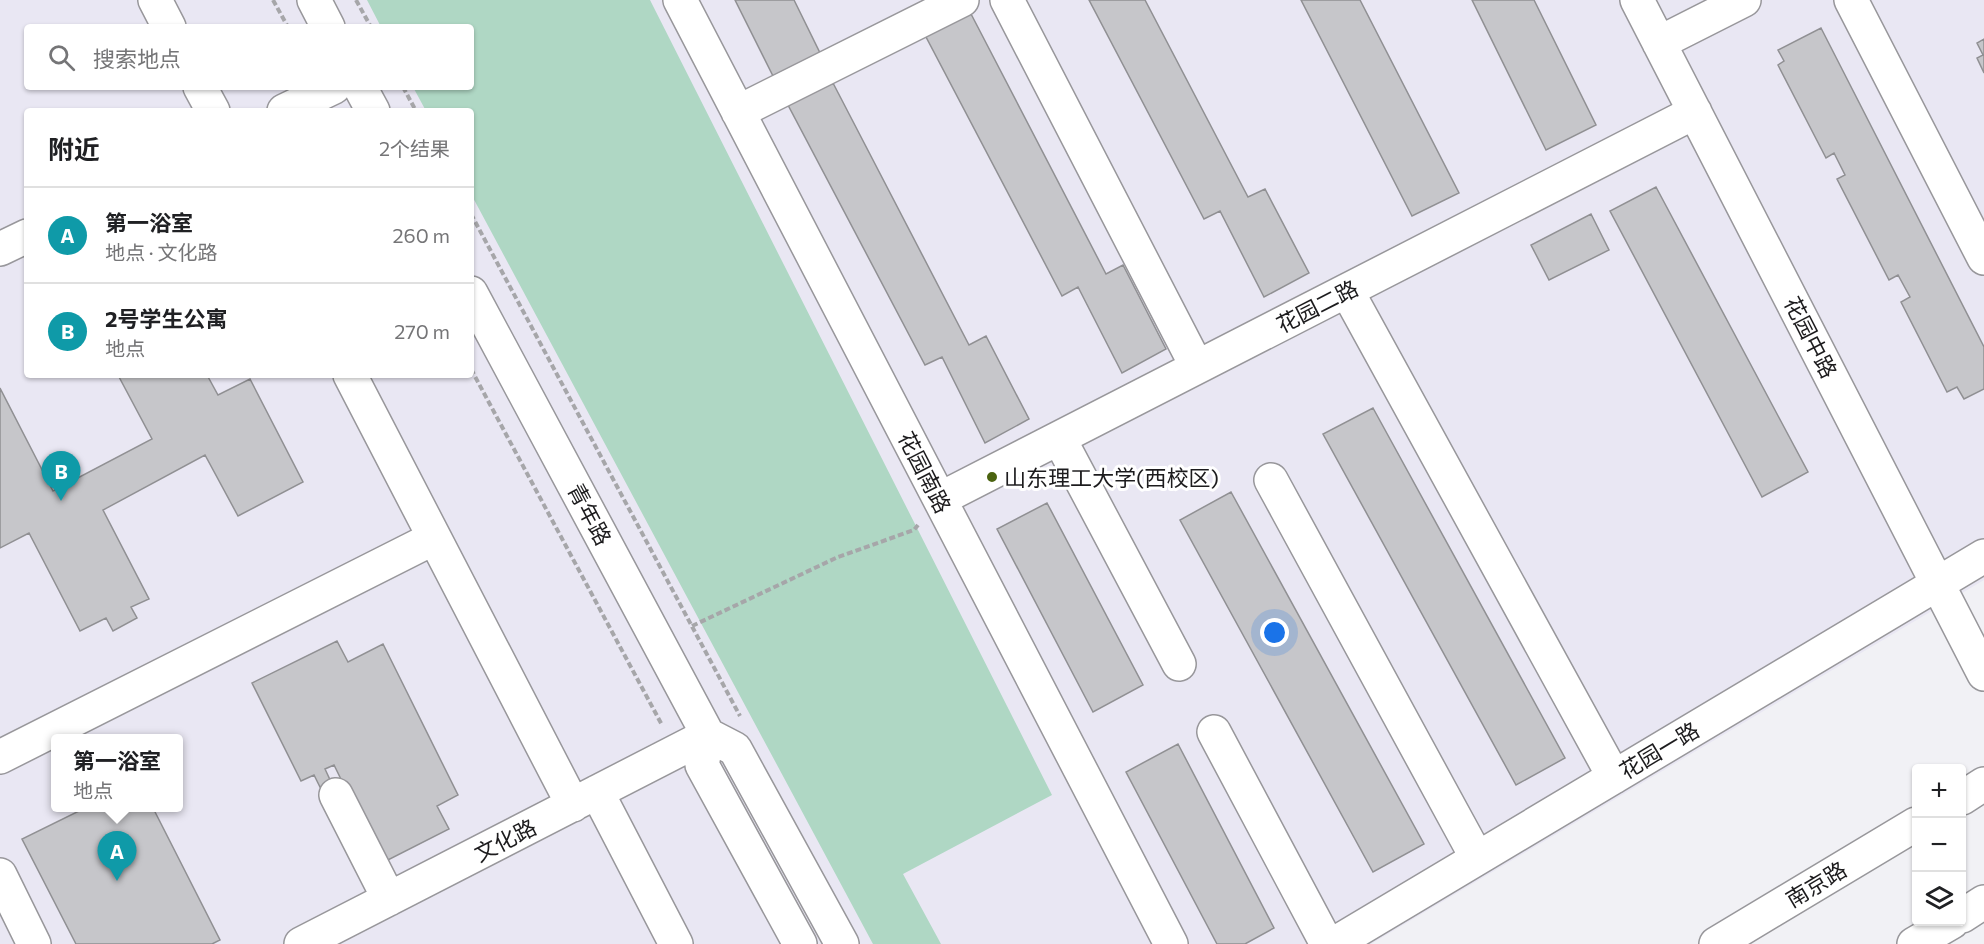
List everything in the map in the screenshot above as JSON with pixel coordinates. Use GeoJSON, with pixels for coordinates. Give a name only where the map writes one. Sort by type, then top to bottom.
{"type":"FeatureCollection","features":[{"type":"Feature","properties":{"kind":"street"},"geometry":{"type":"LineString","coordinates":[[155,0],[167,24]]}},
{"type":"Feature","properties":{"kind":"street"},"geometry":{"type":"LineString","coordinates":[[314,0],[326,24]]}},
{"type":"Feature","properties":{"kind":"street","name":"花园南路"},"geometry":{"type":"LineString","coordinates":[[680,0],[1171,944]]}},
{"type":"Feature","properties":{"kind":"street"},"geometry":{"type":"LineString","coordinates":[[738,112],[962,0]]}},
{"type":"Feature","properties":{"kind":"street"},"geometry":{"type":"LineString","coordinates":[[1007,0],[1197,367]]}},
{"type":"Feature","properties":{"kind":"street","name":"花园中路"},"geometry":{"type":"LineString","coordinates":[[1637,0],[1984,674]]}},
{"type":"Feature","properties":{"kind":"street"},"geometry":{"type":"LineString","coordinates":[[1659,43],[1744,0]]}},
{"type":"Feature","properties":{"kind":"street"},"geometry":{"type":"LineString","coordinates":[[1851,0],[1984,258]]}},
{"type":"Feature","properties":{"kind":"street"},"geometry":{"type":"LineString","coordinates":[[202,90],[211,108]]}},
{"type":"Feature","properties":{"kind":"street"},"geometry":{"type":"LineString","coordinates":[[290,108],[328,90]]}},
{"type":"Feature","properties":{"kind":"street"},"geometry":{"type":"LineString","coordinates":[[362,90],[371,108]]}},
{"type":"Feature","properties":{"kind":"street","name":"花园二路"},"geometry":{"type":"LineString","coordinates":[[940,499],[1695,112]]}},
{"type":"Feature","properties":{"kind":"street"},"geometry":{"type":"LineString","coordinates":[[0,249],[24,237]]}},
{"type":"Feature","properties":{"kind":"street"},"geometry":{"type":"LineString","coordinates":[[1347,291],[1614,777]]}},
{"type":"Feature","properties":{"kind":"street","name":"青年路"},"geometry":{"type":"LineString","coordinates":[[474,299],[708,735]]}},
{"type":"Feature","properties":{"kind":"street"},"geometry":{"type":"LineString","coordinates":[[352,378],[434,538],[585,799],[676,944]]}},
{"type":"Feature","properties":{"kind":"street"},"geometry":{"type":"LineString","coordinates":[[1059,438],[1179,664]]}},
{"type":"Feature","properties":{"kind":"street"},"geometry":{"type":"LineString","coordinates":[[1271,480],[1477,858]]}},
{"type":"Feature","properties":{"kind":"street"},"geometry":{"type":"LineString","coordinates":[[0,757],[434,538]]}},
{"type":"Feature","properties":{"kind":"street","name":"花园一路"},"geometry":{"type":"LineString","coordinates":[[1334,944],[1984,556]]}},
{"type":"Feature","properties":{"kind":"street"},"geometry":{"type":"LineString","coordinates":[[1214,732],[1327,944]]}},
{"type":"Feature","properties":{"kind":"street"},"geometry":{"type":"LineString","coordinates":[[800,944],[702,765],[708,735],[735,749],[842,944]]}},
{"type":"Feature","properties":{"kind":"street","name":"文化路"},"geometry":{"type":"LineString","coordinates":[[301,944],[708,735]]}},
{"type":"Feature","properties":{"kind":"street"},"geometry":{"type":"LineString","coordinates":[[1966,795],[1984,784]]}},
{"type":"Feature","properties":{"kind":"street"},"geometry":{"type":"LineString","coordinates":[[336,795],[389,899]]}},
{"type":"Feature","properties":{"kind":"street","name":"南京路"},"geometry":{"type":"LineString","coordinates":[[1716,944],[1912,827]]}},
{"type":"Feature","properties":{"kind":"street"},"geometry":{"type":"LineString","coordinates":[[0,875],[34,944]]}},
{"type":"Feature","properties":{"kind":"street"},"geometry":{"type":"LineString","coordinates":[[1966,913],[1984,902]]}},
{"type":"Feature","properties":{"kind":"street"},"geometry":{"type":"LineString","coordinates":[[1914,944],[1944,926]]}},
{"type":"Feature","properties":{"kind":"path"},"geometry":{"type":"LineString","coordinates":[[273,0],[286,24]]}},
{"type":"Feature","properties":{"kind":"path"},"geometry":{"type":"LineString","coordinates":[[356,0],[369,24]]}},
{"type":"Feature","properties":{"kind":"path"},"geometry":{"type":"LineString","coordinates":[[405,90],[414,108]]}},
{"type":"Feature","properties":{"kind":"path"},"geometry":{"type":"LineString","coordinates":[[474,220],[741,718]]}},
{"type":"Feature","properties":{"kind":"path"},"geometry":{"type":"LineString","coordinates":[[474,375],[676,752]]}},
{"type":"Feature","properties":{"kind":"path"},"geometry":{"type":"LineString","coordinates":[[692,626],[838,557],[914,530],[940,499]]}},
{"type":"Feature","properties":{"kind":"shaded area","name":"山东理工大学(西校区)"},"geometry":{"type":"Polygon","coordinates":[[[0,0],[1984,0],[1984,580],[1371,944],[0,944],[0,0]]]}},
{"type":"Feature","properties":{"kind":"green space"},"geometry":{"type":"Polygon","coordinates":[[[367,0],[650,0],[1052,795],[903,874],[941,944],[873,944],[474,200],[474,108],[424,108],[415,90],[474,90],[474,24],[379,24],[367,0]]]}},
{"type":"Feature","properties":{"kind":"building"},"geometry":{"type":"Polygon","coordinates":[[[735,0],[794,0],[821,55],[774,78],[735,0]]]}},
{"type":"Feature","properties":{"kind":"building"},"geometry":{"type":"Polygon","coordinates":[[[1089,0],[1145,0],[1248,197],[1265,189],[1309,273],[1264,297],[1220,211],[1204,219],[1089,0]]]}},
{"type":"Feature","properties":{"kind":"building"},"geometry":{"type":"Polygon","coordinates":[[[1301,0],[1360,0],[1459,193],[1412,216],[1301,0]]]}},
{"type":"Feature","properties":{"kind":"building"},"geometry":{"type":"Polygon","coordinates":[[[1472,0],[1534,0],[1596,125],[1546,150],[1472,0]]]}},
{"type":"Feature","properties":{"kind":"building"},"geometry":{"type":"Polygon","coordinates":[[[970,12],[1106,274],[1123,265],[1166,349],[1122,373],[1078,287],[1062,296],[925,35],[970,12]]]}},
{"type":"Feature","properties":{"kind":"building"},"geometry":{"type":"Polygon","coordinates":[[[1821,28],[1984,347],[1984,389],[1964,399],[1957,387],[1947,392],[1901,302],[1910,297],[1898,275],[1889,280],[1837,179],[1845,175],[1834,153],[1826,158],[1778,65],[1784,61],[1778,50],[1821,28]]]}},
{"type":"Feature","properties":{"kind":"building"},"geometry":{"type":"Polygon","coordinates":[[[1984,39],[1984,73],[1977,58],[1983,55],[1977,43],[1984,39]]]}},
{"type":"Feature","properties":{"kind":"building"},"geometry":{"type":"Polygon","coordinates":[[[833,83],[969,345],[986,336],[1029,419],[985,443],[942,357],[925,365],[788,105],[833,83]]]}},
{"type":"Feature","properties":{"kind":"building"},"geometry":{"type":"Polygon","coordinates":[[[1656,187],[1808,472],[1762,497],[1610,211],[1656,187]]]}},
{"type":"Feature","properties":{"kind":"building"},"geometry":{"type":"Polygon","coordinates":[[[1591,214],[1609,250],[1549,280],[1531,245],[1591,214]]]}},
{"type":"Feature","properties":{"kind":"building"},"geometry":{"type":"Polygon","coordinates":[[[120,378],[209,378],[218,395],[250,379],[303,482],[238,516],[205,455],[103,510],[149,599],[131,607],[137,618],[113,631],[106,618],[80,631],[29,533],[0,548],[0,388],[53,491],[152,439],[120,378]]]}},
{"type":"Feature","properties":{"kind":"building"},"geometry":{"type":"Polygon","coordinates":[[[1373,408],[1565,758],[1516,785],[1323,434],[1373,408]]]}},
{"type":"Feature","properties":{"kind":"building"},"geometry":{"type":"Polygon","coordinates":[[[1231,492],[1424,844],[1373,872],[1180,520],[1231,492]]]}},
{"type":"Feature","properties":{"kind":"building"},"geometry":{"type":"Polygon","coordinates":[[[1047,503],[1143,685],[1093,712],[997,529],[1047,503]]]}},
{"type":"Feature","properties":{"kind":"building"},"geometry":{"type":"Polygon","coordinates":[[[337,641],[348,662],[383,644],[458,795],[437,806],[449,829],[382,863],[334,765],[325,769],[331,782],[320,787],[314,775],[301,781],[252,683],[337,641]]]}},
{"type":"Feature","properties":{"kind":"building"},"geometry":{"type":"Polygon","coordinates":[[[1178,744],[1274,928],[1245,944],[1217,944],[1126,772],[1178,744]]]}},
{"type":"Feature","properties":{"kind":"building"},"geometry":{"type":"Polygon","coordinates":[[[77,812],[155,812],[220,940],[212,944],[76,944],[22,839],[77,812]]]}},
{"type":"Feature","properties":{"kind":"place","name":"山东理工大学(西校区)"},"geometry":{"type":"Point","coordinates":[992,477]}},
{"type":"Feature","properties":{"kind":"place","name":"2号学生公寓"},"geometry":{"type":"Point","coordinates":[61,501]}},
{"type":"Feature","properties":{"kind":"place","name":"第一浴室"},"geometry":{"type":"Point","coordinates":[117,881]}}]}
